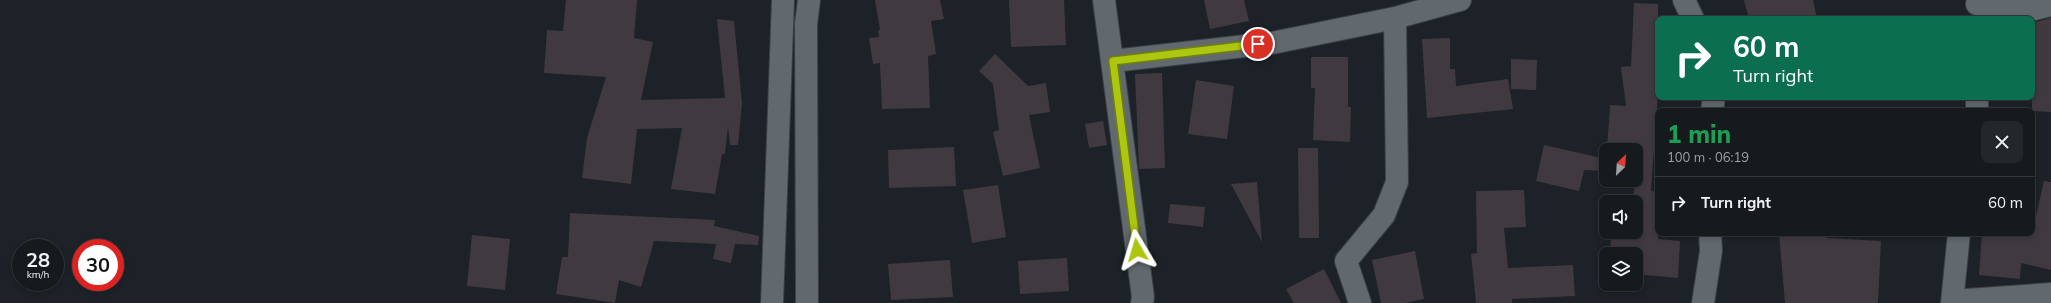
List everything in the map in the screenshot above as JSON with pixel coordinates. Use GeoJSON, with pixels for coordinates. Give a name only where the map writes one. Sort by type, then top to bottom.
{"type":"FeatureCollection","features":[{"type":"Feature","properties":{"kind":"street"},"geometry":{"type":"LineString","coordinates":[[772,303],[783,0]]}},
{"type":"Feature","properties":{"kind":"street"},"geometry":{"type":"LineString","coordinates":[[807,303],[806,24],[809,0]]}},
{"type":"Feature","properties":{"kind":"street"},"geometry":{"type":"LineString","coordinates":[[1104,0],[1143,297],[1142,303]]}},
{"type":"Feature","properties":{"kind":"street"},"geometry":{"type":"LineString","coordinates":[[1113,61],[1272,43],[1395,18],[1460,0]]}},
{"type":"Feature","properties":{"kind":"street"},"geometry":{"type":"LineString","coordinates":[[1684,0],[1692,16]]}},
{"type":"Feature","properties":{"kind":"street"},"geometry":{"type":"LineString","coordinates":[[1976,8],[2027,11],[2051,5]]}},
{"type":"Feature","properties":{"kind":"street"},"geometry":{"type":"LineString","coordinates":[[1360,303],[1346,261],[1384,215],[1397,182],[1395,18]]}},
{"type":"Feature","properties":{"kind":"street"},"geometry":{"type":"LineString","coordinates":[[1703,303],[1711,250],[1710,236]]}},
{"type":"Feature","properties":{"kind":"street"},"geometry":{"type":"LineString","coordinates":[[1959,236],[1952,302],[2051,294]]}},
{"type":"Feature","properties":{"kind":"building"},"geometry":{"type":"Polygon","coordinates":[[[566,0],[637,0],[634,38],[653,42],[641,100],[725,98],[717,19],[734,21],[742,103],[738,145],[730,145],[728,126],[725,154],[722,154],[715,194],[671,189],[682,128],[637,129],[631,184],[582,178],[587,138],[606,77],[544,73],[547,30],[563,31],[566,0]]]}},
{"type":"Feature","properties":{"kind":"building"},"geometry":{"type":"Polygon","coordinates":[[[875,0],[940,0],[944,19],[931,21],[936,54],[928,56],[930,108],[882,109],[880,63],[873,64],[869,38],[879,37],[878,31],[880,30],[875,0]]]}},
{"type":"Feature","properties":{"kind":"building"},"geometry":{"type":"Polygon","coordinates":[[[1009,0],[1064,0],[1066,45],[1011,47],[1009,0]]]}},
{"type":"Feature","properties":{"kind":"building"},"geometry":{"type":"Polygon","coordinates":[[[1204,0],[1244,0],[1249,21],[1210,29],[1204,0]]]}},
{"type":"Feature","properties":{"kind":"building"},"geometry":{"type":"Polygon","coordinates":[[[1744,0],[1813,0],[1816,16],[1748,16],[1744,0]]]}},
{"type":"Feature","properties":{"kind":"building"},"geometry":{"type":"Polygon","coordinates":[[[1634,3],[1658,4],[1658,16],[1655,16],[1655,100],[1658,100],[1657,108],[1655,108],[1655,135],[1651,191],[1655,192],[1655,236],[1658,236],[1658,239],[1680,241],[1678,278],[1643,275],[1643,247],[1610,247],[1611,239],[1643,239],[1643,195],[1633,195],[1635,187],[1643,187],[1643,143],[1607,143],[1610,105],[1626,106],[1621,67],[1631,66],[1634,3]]]}},
{"type":"Feature","properties":{"kind":"building"},"geometry":{"type":"Polygon","coordinates":[[[2051,18],[2051,112],[2035,111],[2035,108],[2032,108],[2032,100],[2035,100],[2035,22],[2051,18]]]}},
{"type":"Feature","properties":{"kind":"building"},"geometry":{"type":"Polygon","coordinates":[[[1450,38],[1450,69],[1455,69],[1456,86],[1508,79],[1513,109],[1427,118],[1422,39],[1450,38]]]}},
{"type":"Feature","properties":{"kind":"building"},"geometry":{"type":"Polygon","coordinates":[[[995,54],[1028,86],[1046,83],[1050,112],[1029,115],[1040,168],[1003,176],[993,132],[999,130],[993,84],[979,71],[995,54]]]}},
{"type":"Feature","properties":{"kind":"building"},"geometry":{"type":"Polygon","coordinates":[[[1311,57],[1348,57],[1348,107],[1351,107],[1350,142],[1313,140],[1315,88],[1311,88],[1311,57]]]}},
{"type":"Feature","properties":{"kind":"building"},"geometry":{"type":"Polygon","coordinates":[[[1511,59],[1537,60],[1536,90],[1511,89],[1511,59]]]}},
{"type":"Feature","properties":{"kind":"building"},"geometry":{"type":"Polygon","coordinates":[[[1162,73],[1165,168],[1139,169],[1135,74],[1162,73]]]}},
{"type":"Feature","properties":{"kind":"building"},"geometry":{"type":"Polygon","coordinates":[[[1196,80],[1234,86],[1227,139],[1188,134],[1196,80]]]}},
{"type":"Feature","properties":{"kind":"building"},"geometry":{"type":"Polygon","coordinates":[[[1103,121],[1107,145],[1089,148],[1085,124],[1103,121]]]}},
{"type":"Feature","properties":{"kind":"building"},"geometry":{"type":"Polygon","coordinates":[[[1544,145],[1599,157],[1599,171],[1584,170],[1579,191],[1536,181],[1544,145]]]}},
{"type":"Feature","properties":{"kind":"building"},"geometry":{"type":"Polygon","coordinates":[[[954,147],[956,186],[889,188],[888,150],[954,147]]]}},
{"type":"Feature","properties":{"kind":"building"},"geometry":{"type":"Polygon","coordinates":[[[1298,148],[1318,148],[1319,238],[1299,238],[1298,148]]]}},
{"type":"Feature","properties":{"kind":"building"},"geometry":{"type":"Polygon","coordinates":[[[2044,181],[2051,182],[2051,270],[2021,263],[2020,279],[1979,275],[1982,236],[2035,236],[2035,220],[2044,181]]]}},
{"type":"Feature","properties":{"kind":"building"},"geometry":{"type":"Polygon","coordinates":[[[1257,182],[1262,242],[1231,184],[1257,182]]]}},
{"type":"Feature","properties":{"kind":"building"},"geometry":{"type":"Polygon","coordinates":[[[998,185],[1006,237],[972,243],[963,190],[998,185]]]}},
{"type":"Feature","properties":{"kind":"building"},"geometry":{"type":"Polygon","coordinates":[[[1524,190],[1526,227],[1504,228],[1508,268],[1573,265],[1575,296],[1512,299],[1512,303],[1476,303],[1471,254],[1477,253],[1476,191],[1524,190]]]}},
{"type":"Feature","properties":{"kind":"building"},"geometry":{"type":"Polygon","coordinates":[[[1170,204],[1205,207],[1203,227],[1168,223],[1170,204]]]}},
{"type":"Feature","properties":{"kind":"building"},"geometry":{"type":"Polygon","coordinates":[[[570,213],[715,220],[714,226],[759,236],[758,245],[735,244],[731,263],[713,259],[716,244],[654,241],[641,287],[619,280],[615,303],[556,294],[562,257],[568,257],[570,213]]]}},
{"type":"Feature","properties":{"kind":"building"},"geometry":{"type":"Polygon","coordinates":[[[472,235],[510,239],[505,290],[467,286],[472,235]]]}},
{"type":"Feature","properties":{"kind":"building"},"geometry":{"type":"Polygon","coordinates":[[[1779,236],[1827,236],[1827,238],[1881,241],[1878,303],[1785,303],[1779,236]]]}},
{"type":"Feature","properties":{"kind":"building"},"geometry":{"type":"Polygon","coordinates":[[[1415,251],[1424,299],[1405,303],[1381,303],[1372,260],[1415,251]]]}},
{"type":"Feature","properties":{"kind":"building"},"geometry":{"type":"Polygon","coordinates":[[[1067,258],[1069,291],[1020,294],[1018,261],[1067,258]]]}},
{"type":"Feature","properties":{"kind":"building"},"geometry":{"type":"Polygon","coordinates":[[[950,260],[953,297],[891,300],[888,264],[950,260]]]}},
{"type":"Feature","properties":{"kind":"building"},"geometry":{"type":"Polygon","coordinates":[[[1324,269],[1341,303],[1294,303],[1286,289],[1324,269]]]}},
{"type":"Feature","properties":{"kind":"route"},"geometry":{"type":"LineString","coordinates":[[1137,250],[1113,61],[1258,44]]}}]}
